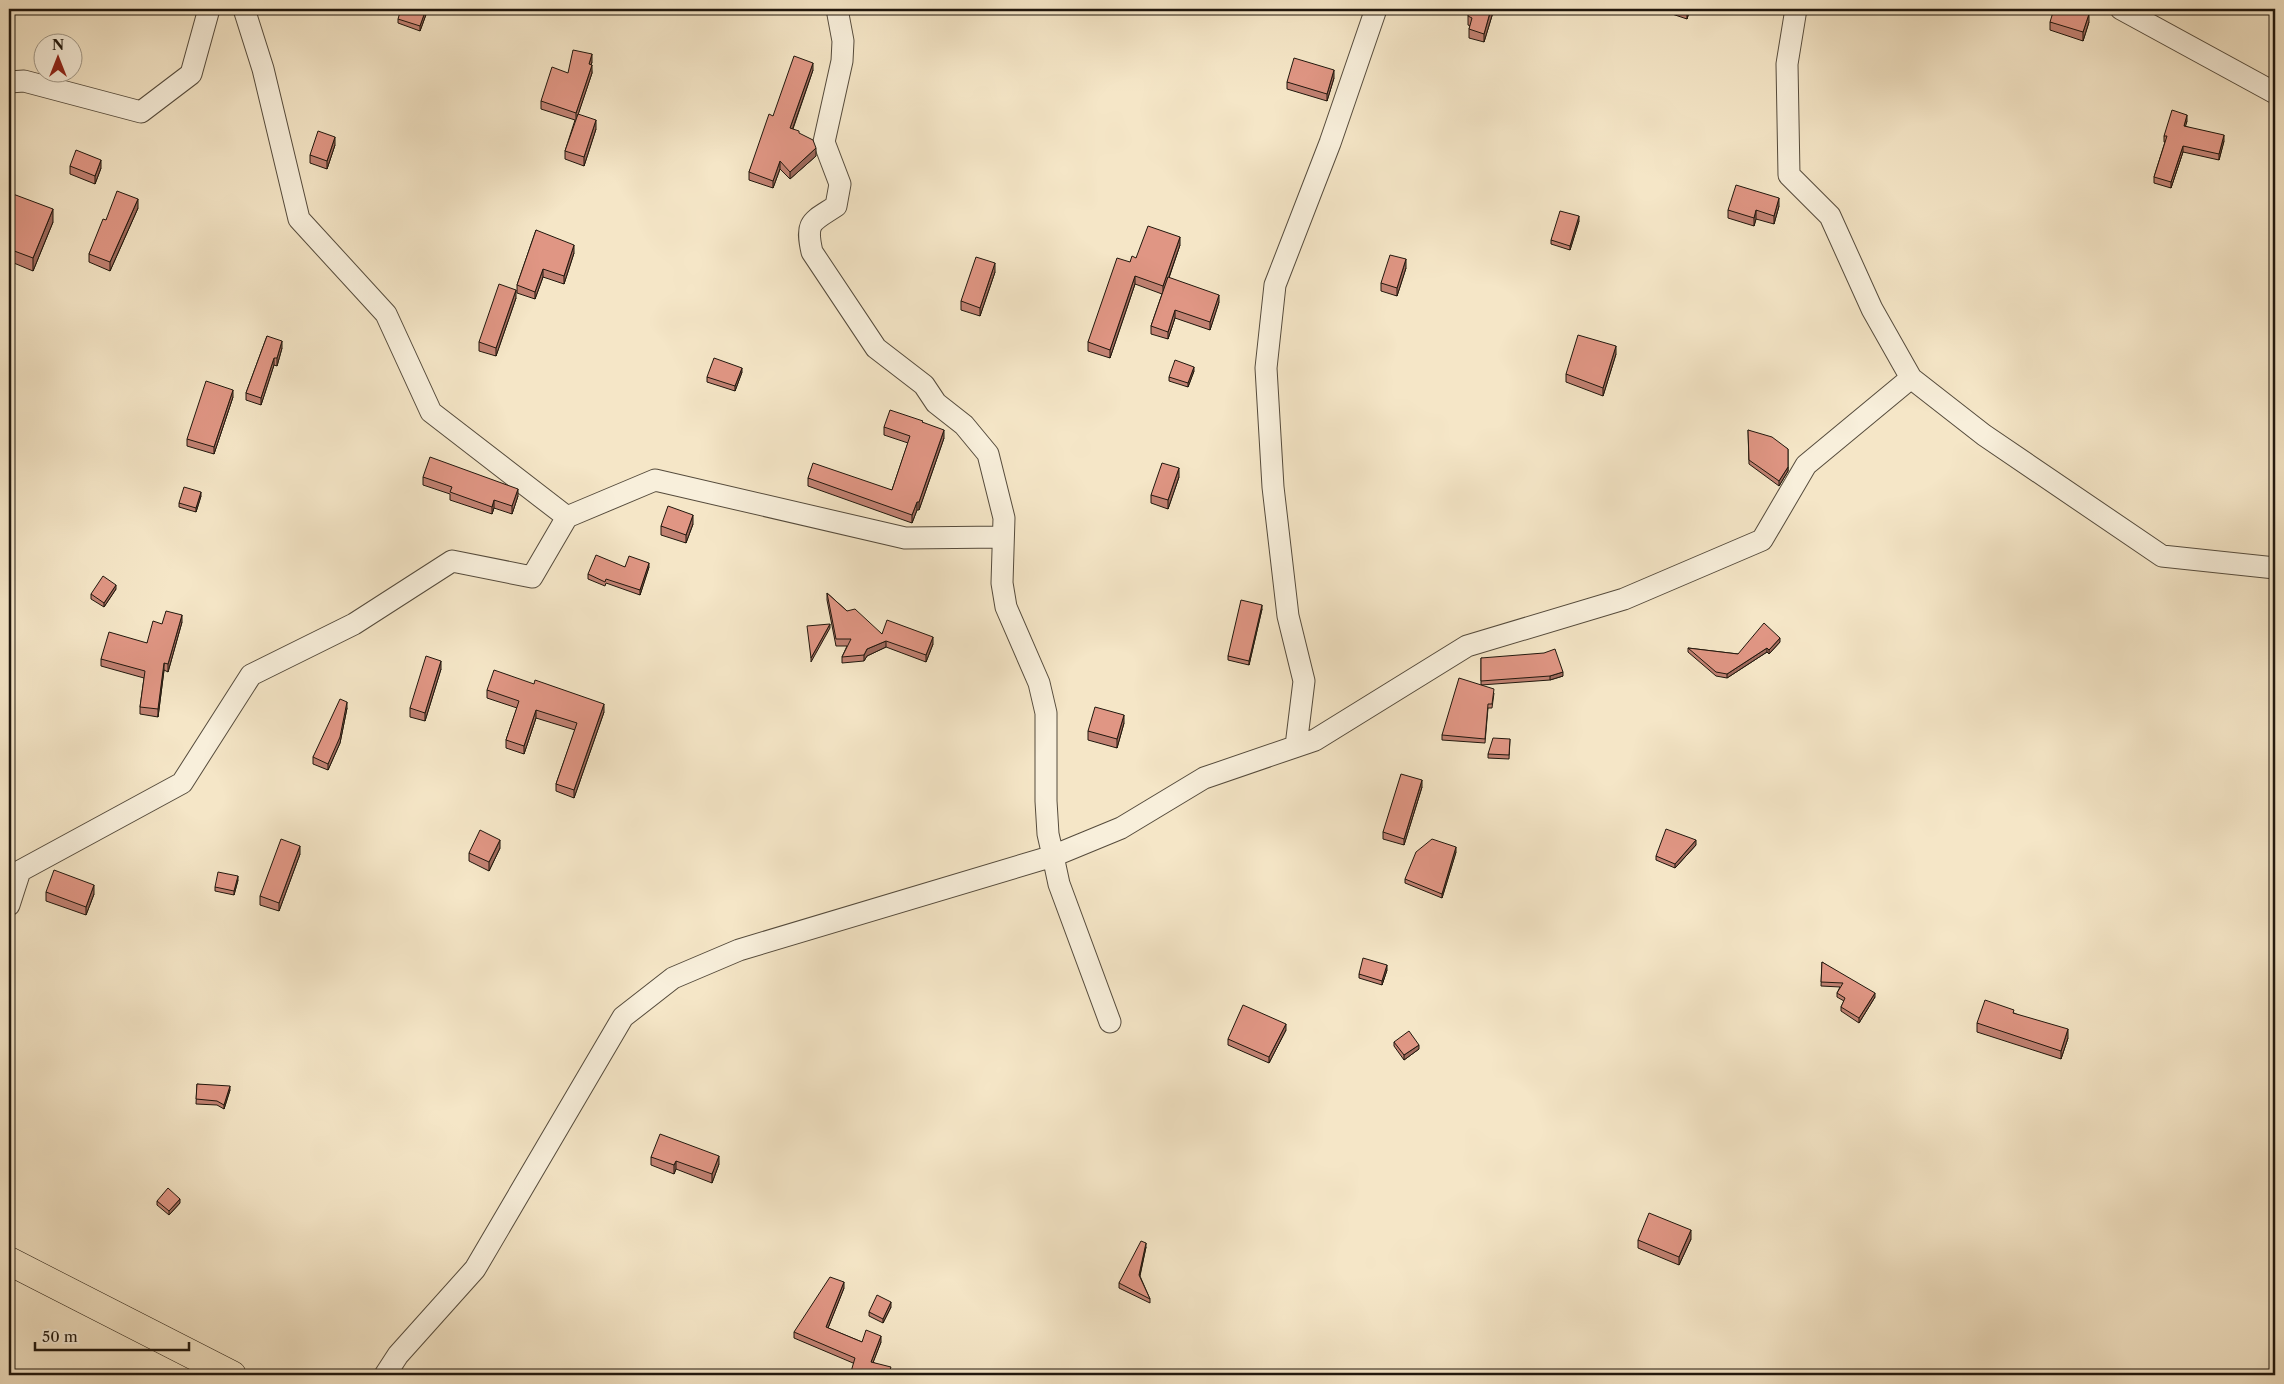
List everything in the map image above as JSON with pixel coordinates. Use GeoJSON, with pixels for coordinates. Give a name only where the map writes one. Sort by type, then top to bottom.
{"type":"FeatureCollection","features":[{"type":"Feature","properties":{"kind":"highway"},"geometry":{"type":"LineString","coordinates":[[9,1261],[232,1375]]}},
{"type":"Feature","properties":{"kind":"street"},"geometry":{"type":"LineString","coordinates":[[9,82],[24,81],[141,112],[191,74],[209,9]]}},
{"type":"Feature","properties":{"kind":"street"},"geometry":{"type":"LineString","coordinates":[[244,9],[263,69],[299,219],[386,314],[431,412],[567,517]]}},
{"type":"Feature","properties":{"kind":"street"},"geometry":{"type":"LineString","coordinates":[[837,9],[843,40],[842,61],[824,142],[840,184],[836,206],[813,221],[807,233],[812,252],[876,348],[924,385],[936,403],[964,425],[988,454],[998,487],[1004,518],[1002,583],[1006,607],[1039,684],[1046,713],[1048,834],[1059,884],[1110,1022]]}},
{"type":"Feature","properties":{"kind":"street"},"geometry":{"type":"LineString","coordinates":[[1296,746],[1304,681],[1288,616],[1273,487],[1266,368],[1274,285],[1330,143],[1376,9]]}},
{"type":"Feature","properties":{"kind":"street"},"geometry":{"type":"LineString","coordinates":[[1796,9],[1787,64],[1789,175],[1830,216],[1872,309],[1911,378],[1984,436],[2162,556],[2275,568]]}},
{"type":"Feature","properties":{"kind":"street"},"geometry":{"type":"LineString","coordinates":[[2121,9],[2275,93]]}},
{"type":"Feature","properties":{"kind":"street"},"geometry":{"type":"LineString","coordinates":[[385,1375],[398,1355],[475,1269],[623,1017],[673,978],[739,950],[1053,856],[1121,828],[1204,778],[1315,740],[1467,646],[1624,599],[1762,540],[1806,465],[1911,378]]}},
{"type":"Feature","properties":{"kind":"street"},"geometry":{"type":"LineString","coordinates":[[9,904],[20,872],[182,783],[251,675],[354,624],[452,561],[532,577],[567,517],[654,480],[905,538],[1003,537]]}},
{"type":"Feature","properties":{"kind":"building"},"geometry":{"type":"Polygon","coordinates":[[[401,9],[426,9],[420,26],[398,19],[401,9]]]}},
{"type":"Feature","properties":{"kind":"building"},"geometry":{"type":"Polygon","coordinates":[[[1470,9],[1491,9],[1484,34],[1469,29],[1472,18],[1468,16],[1470,9]]]}},
{"type":"Feature","properties":{"kind":"building"},"geometry":{"type":"Polygon","coordinates":[[[2054,9],[2074,9],[2089,14],[2083,32],[2050,22],[2054,9]]]}},
{"type":"Feature","properties":{"kind":"building"},"geometry":{"type":"Polygon","coordinates":[[[573,50],[592,54],[589,64],[592,65],[576,113],[541,101],[552,67],[568,73],[573,50]]]}},
{"type":"Feature","properties":{"kind":"building"},"geometry":{"type":"Polygon","coordinates":[[[794,56],[813,63],[790,128],[799,131],[799,133],[813,140],[816,148],[790,172],[780,161],[773,181],[749,172],[769,114],[773,116],[794,56]]]}},
{"type":"Feature","properties":{"kind":"building"},"geometry":{"type":"Polygon","coordinates":[[[1294,58],[1334,70],[1327,94],[1287,82],[1294,58]]]}},
{"type":"Feature","properties":{"kind":"building"},"geometry":{"type":"Polygon","coordinates":[[[2172,110],[2187,115],[2184,126],[2224,135],[2219,154],[2183,146],[2171,182],[2154,177],[2167,136],[2164,136],[2172,110]]]}},
{"type":"Feature","properties":{"kind":"building"},"geometry":{"type":"Polygon","coordinates":[[[578,114],[596,120],[584,157],[565,151],[578,114]]]}},
{"type":"Feature","properties":{"kind":"building"},"geometry":{"type":"Polygon","coordinates":[[[318,131],[335,137],[327,161],[310,155],[318,131]]]}},
{"type":"Feature","properties":{"kind":"building"},"geometry":{"type":"Polygon","coordinates":[[[76,150],[101,160],[95,176],[70,166],[76,150]]]}},
{"type":"Feature","properties":{"kind":"building"},"geometry":{"type":"Polygon","coordinates":[[[1736,185],[1779,198],[1774,216],[1756,210],[1754,218],[1728,210],[1736,185]]]}},
{"type":"Feature","properties":{"kind":"building"},"geometry":{"type":"Polygon","coordinates":[[[117,191],[138,199],[110,262],[89,254],[103,219],[106,220],[117,191]]]}},
{"type":"Feature","properties":{"kind":"building"},"geometry":{"type":"Polygon","coordinates":[[[13,194],[53,209],[33,258],[9,249],[9,203],[13,194]]]}},
{"type":"Feature","properties":{"kind":"building"},"geometry":{"type":"Polygon","coordinates":[[[1560,211],[1579,216],[1570,246],[1551,240],[1560,211]]]}},
{"type":"Feature","properties":{"kind":"building"},"geometry":{"type":"Polygon","coordinates":[[[1148,226],[1180,237],[1163,286],[1135,276],[1110,350],[1088,342],[1117,258],[1130,262],[1132,256],[1136,258],[1148,226]]]}},
{"type":"Feature","properties":{"kind":"building"},"geometry":{"type":"Polygon","coordinates":[[[536,230],[574,245],[564,276],[543,269],[535,292],[517,285],[536,230]]]}},
{"type":"Feature","properties":{"kind":"building"},"geometry":{"type":"Polygon","coordinates":[[[1390,255],[1406,259],[1397,288],[1381,283],[1390,255]]]}},
{"type":"Feature","properties":{"kind":"building"},"geometry":{"type":"Polygon","coordinates":[[[976,257],[995,263],[980,308],[961,301],[976,257]]]}},
{"type":"Feature","properties":{"kind":"building"},"geometry":{"type":"Polygon","coordinates":[[[1168,277],[1219,295],[1210,322],[1175,310],[1168,332],[1151,326],[1168,277]]]}},
{"type":"Feature","properties":{"kind":"building"},"geometry":{"type":"Polygon","coordinates":[[[499,284],[516,290],[496,348],[479,342],[499,284]]]}},
{"type":"Feature","properties":{"kind":"building"},"geometry":{"type":"Polygon","coordinates":[[[1578,335],[1616,346],[1603,388],[1566,374],[1578,335]]]}},
{"type":"Feature","properties":{"kind":"building"},"geometry":{"type":"Polygon","coordinates":[[[267,336],[282,341],[277,358],[274,358],[261,398],[246,393],[267,336]]]}},
{"type":"Feature","properties":{"kind":"building"},"geometry":{"type":"Polygon","coordinates":[[[714,358],[742,368],[735,386],[707,377],[714,358]]]}},
{"type":"Feature","properties":{"kind":"building"},"geometry":{"type":"Polygon","coordinates":[[[1175,360],[1194,367],[1188,383],[1169,377],[1175,360]]]}},
{"type":"Feature","properties":{"kind":"building"},"geometry":{"type":"Polygon","coordinates":[[[206,381],[233,390],[214,447],[187,439],[206,381]]]}},
{"type":"Feature","properties":{"kind":"building"},"geometry":{"type":"Polygon","coordinates":[[[890,410],[944,430],[919,502],[917,502],[912,515],[808,478],[813,463],[892,490],[910,436],[884,427],[890,410]]]}},
{"type":"Feature","properties":{"kind":"building"},"geometry":{"type":"Polygon","coordinates":[[[1748,430],[1772,437],[1788,449],[1788,467],[1779,481],[1749,460],[1748,430]]]}},
{"type":"Feature","properties":{"kind":"building"},"geometry":{"type":"Polygon","coordinates":[[[430,457],[518,489],[512,506],[494,500],[492,507],[450,492],[452,487],[423,477],[430,457]]]}},
{"type":"Feature","properties":{"kind":"building"},"geometry":{"type":"Polygon","coordinates":[[[1162,463],[1179,468],[1168,500],[1151,495],[1162,463]]]}},
{"type":"Feature","properties":{"kind":"building"},"geometry":{"type":"Polygon","coordinates":[[[184,487],[201,492],[196,508],[179,503],[184,487]]]}},
{"type":"Feature","properties":{"kind":"building"},"geometry":{"type":"Polygon","coordinates":[[[668,506],[693,515],[686,535],[661,526],[668,506]]]}},
{"type":"Feature","properties":{"kind":"building"},"geometry":{"type":"Polygon","coordinates":[[[596,555],[625,567],[629,556],[649,563],[640,590],[606,579],[605,582],[588,574],[596,555]]]}},
{"type":"Feature","properties":{"kind":"building"},"geometry":{"type":"Polygon","coordinates":[[[103,576],[116,585],[104,603],[91,594],[103,576]]]}},
{"type":"Feature","properties":{"kind":"building"},"geometry":{"type":"Polygon","coordinates":[[[827,593],[847,611],[855,609],[882,634],[887,620],[933,637],[926,655],[886,641],[867,649],[864,655],[842,657],[851,639],[836,639],[827,593]]]}},
{"type":"Feature","properties":{"kind":"building"},"geometry":{"type":"Polygon","coordinates":[[[1241,600],[1262,605],[1249,661],[1228,656],[1241,600]]]}},
{"type":"Feature","properties":{"kind":"building"},"geometry":{"type":"Polygon","coordinates":[[[166,611],[182,615],[168,664],[164,663],[158,709],[140,707],[145,671],[101,659],[109,632],[147,643],[153,621],[162,624],[166,611]]]}},
{"type":"Feature","properties":{"kind":"building"},"geometry":{"type":"Polygon","coordinates":[[[1764,623],[1780,638],[1769,650],[1767,648],[1727,674],[1716,672],[1688,648],[1738,654],[1764,623]]]}},
{"type":"Feature","properties":{"kind":"building"},"geometry":{"type":"Polygon","coordinates":[[[830,624],[811,658],[807,626],[830,624]]]}},
{"type":"Feature","properties":{"kind":"building"},"geometry":{"type":"Polygon","coordinates":[[[1555,649],[1563,672],[1550,676],[1481,681],[1481,658],[1544,653],[1555,649]]]}},
{"type":"Feature","properties":{"kind":"building"},"geometry":{"type":"Polygon","coordinates":[[[426,656],[441,661],[425,713],[410,708],[426,656]]]}},
{"type":"Feature","properties":{"kind":"building"},"geometry":{"type":"Polygon","coordinates":[[[494,670],[534,684],[535,680],[604,704],[574,790],[556,784],[577,723],[536,710],[524,746],[506,740],[519,701],[487,690],[494,670]]]}},
{"type":"Feature","properties":{"kind":"building"},"geometry":{"type":"Polygon","coordinates":[[[1459,678],[1494,689],[1492,704],[1488,704],[1485,739],[1442,735],[1459,678]]]}},
{"type":"Feature","properties":{"kind":"building"},"geometry":{"type":"Polygon","coordinates":[[[340,699],[347,702],[340,737],[328,764],[313,757],[340,699]]]}},
{"type":"Feature","properties":{"kind":"building"},"geometry":{"type":"Polygon","coordinates":[[[1095,707],[1124,715],[1117,739],[1088,731],[1095,707]]]}},
{"type":"Feature","properties":{"kind":"building"},"geometry":{"type":"Polygon","coordinates":[[[1493,738],[1510,739],[1509,755],[1488,754],[1493,738]]]}},
{"type":"Feature","properties":{"kind":"building"},"geometry":{"type":"Polygon","coordinates":[[[1401,774],[1422,780],[1404,839],[1383,832],[1401,774]]]}},
{"type":"Feature","properties":{"kind":"building"},"geometry":{"type":"Polygon","coordinates":[[[1666,829],[1696,840],[1675,864],[1656,856],[1666,829]]]}},
{"type":"Feature","properties":{"kind":"building"},"geometry":{"type":"Polygon","coordinates":[[[480,830],[500,840],[489,862],[469,853],[480,830]]]}},
{"type":"Feature","properties":{"kind":"building"},"geometry":{"type":"Polygon","coordinates":[[[281,839],[300,846],[279,903],[260,896],[281,839]]]}},
{"type":"Feature","properties":{"kind":"building"},"geometry":{"type":"Polygon","coordinates":[[[1432,839],[1456,847],[1442,894],[1405,879],[1416,852],[1432,839]]]}},
{"type":"Feature","properties":{"kind":"building"},"geometry":{"type":"Polygon","coordinates":[[[54,870],[94,885],[86,907],[46,892],[54,870]]]}},
{"type":"Feature","properties":{"kind":"building"},"geometry":{"type":"Polygon","coordinates":[[[218,872],[238,876],[234,891],[215,887],[218,872]]]}},
{"type":"Feature","properties":{"kind":"building"},"geometry":{"type":"Polygon","coordinates":[[[1363,958],[1387,965],[1382,981],[1359,974],[1363,958]]]}},
{"type":"Feature","properties":{"kind":"building"},"geometry":{"type":"Polygon","coordinates":[[[1822,962],[1875,993],[1859,1018],[1841,1007],[1845,998],[1837,993],[1843,983],[1821,982],[1822,962]]]}},
{"type":"Feature","properties":{"kind":"building"},"geometry":{"type":"Polygon","coordinates":[[[1985,1000],[2014,1010],[2013,1013],[2068,1029],[2061,1051],[1977,1023],[1985,1000]]]}},
{"type":"Feature","properties":{"kind":"building"},"geometry":{"type":"Polygon","coordinates":[[[1243,1005],[1286,1024],[1269,1057],[1228,1039],[1243,1005]]]}},
{"type":"Feature","properties":{"kind":"building"},"geometry":{"type":"Polygon","coordinates":[[[1409,1031],[1419,1045],[1404,1055],[1394,1042],[1409,1031]]]}},
{"type":"Feature","properties":{"kind":"building"},"geometry":{"type":"Polygon","coordinates":[[[197,1084],[230,1086],[224,1105],[217,1101],[196,1099],[197,1084]]]}},
{"type":"Feature","properties":{"kind":"building"},"geometry":{"type":"Polygon","coordinates":[[[660,1134],[719,1156],[712,1174],[676,1161],[674,1165],[651,1157],[660,1134]]]}},
{"type":"Feature","properties":{"kind":"building"},"geometry":{"type":"Polygon","coordinates":[[[168,1188],[180,1199],[169,1211],[157,1201],[168,1188]]]}},
{"type":"Feature","properties":{"kind":"building"},"geometry":{"type":"Polygon","coordinates":[[[1649,1213],[1691,1230],[1679,1257],[1638,1240],[1649,1213]]]}},
{"type":"Feature","properties":{"kind":"building"},"geometry":{"type":"Polygon","coordinates":[[[1141,1241],[1146,1243],[1139,1275],[1150,1299],[1119,1283],[1141,1241]]]}},
{"type":"Feature","properties":{"kind":"building"},"geometry":{"type":"Polygon","coordinates":[[[830,1277],[844,1282],[826,1327],[862,1342],[866,1330],[881,1336],[871,1362],[891,1367],[888,1375],[850,1375],[855,1358],[794,1332],[830,1277]]]}},
{"type":"Feature","properties":{"kind":"building"},"geometry":{"type":"Polygon","coordinates":[[[877,1295],[891,1302],[883,1319],[869,1312],[877,1295]]]}}]}
